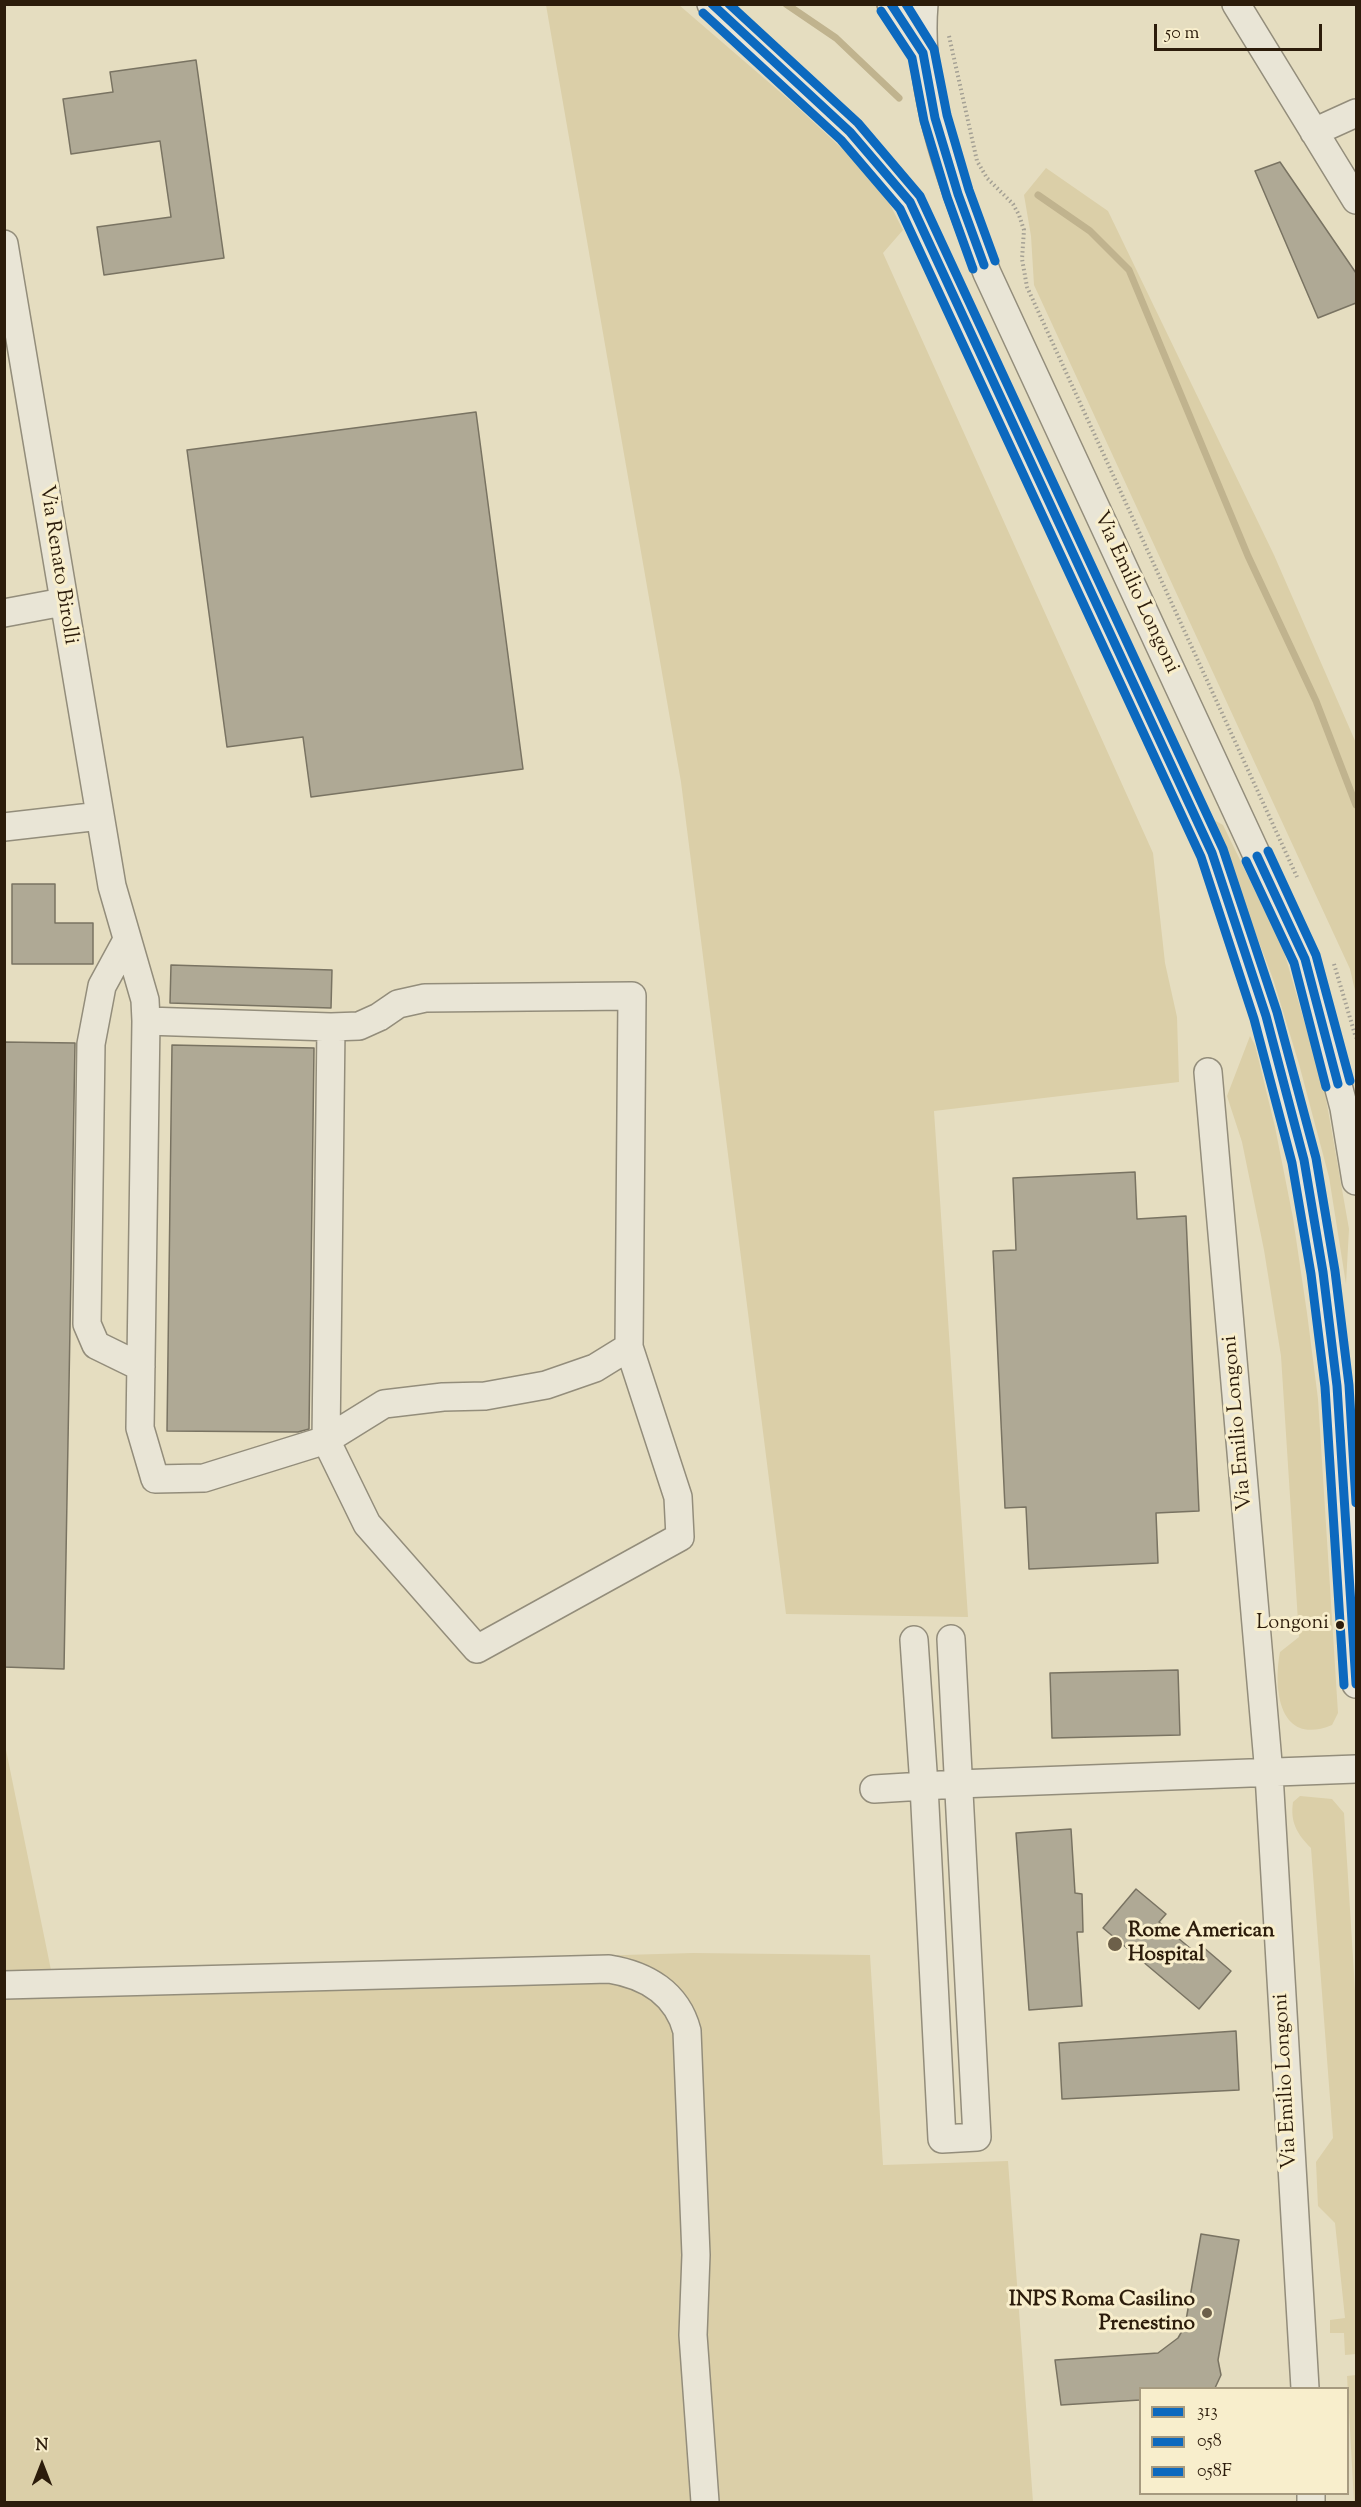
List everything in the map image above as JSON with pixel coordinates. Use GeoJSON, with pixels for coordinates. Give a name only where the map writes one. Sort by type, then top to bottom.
{"type":"FeatureCollection","features":[{"type":"Feature","properties":{"kind":"street","name":"Via Emilio Longoni"},"geometry":{"type":"LineString","coordinates":[[711,4],[850,132],[910,202],[1212,854],[1266,1016],[1304,1160],[1323,1272],[1337,1386],[1356,1684]]}},
{"type":"Feature","properties":{"kind":"street"},"geometry":{"type":"LineString","coordinates":[[891,4],[923,53]]}},
{"type":"Feature","properties":{"kind":"street","name":"Via Emilio Longoni"},"geometry":{"type":"LineString","coordinates":[[924,4],[923,53],[935,118],[957,194],[987,273],[1305,959],[1344,1108],[1356,1181]]}},
{"type":"Feature","properties":{"kind":"street"},"geometry":{"type":"LineString","coordinates":[[1236,4],[1356,200]]}},
{"type":"Feature","properties":{"kind":"street"},"geometry":{"type":"LineString","coordinates":[[1314,132],[1356,113]]}},
{"type":"Feature","properties":{"kind":"street","name":"Via Renato Birolli"},"geometry":{"type":"LineString","coordinates":[[5,252],[112,886],[145,1000],[140,1428],[155,1479],[204,1478],[326,1440]]}},
{"type":"Feature","properties":{"kind":"street"},"geometry":{"type":"LineString","coordinates":[[4,613],[63,602]]}},
{"type":"Feature","properties":{"kind":"street"},"geometry":{"type":"LineString","coordinates":[[4,827],[100,816]]}},
{"type":"Feature","properties":{"kind":"street"},"geometry":{"type":"LineString","coordinates":[[127,940],[102,986],[91,1044],[87,1324],[96,1345],[141,1366]]}},
{"type":"Feature","properties":{"kind":"street"},"geometry":{"type":"LineString","coordinates":[[146,1021],[359,1026],[379,1017],[398,1004],[425,998],[632,996],[629,1347],[678,1497],[680,1538],[477,1650],[367,1524],[326,1440],[331,1027]]}},
{"type":"Feature","properties":{"kind":"street","name":"Via Emilio Longoni"},"geometry":{"type":"LineString","coordinates":[[1208,1072],[1269,1774],[1305,2387]]}},
{"type":"Feature","properties":{"kind":"street"},"geometry":{"type":"LineString","coordinates":[[326,1440],[384,1404],[443,1397],[485,1396],[546,1385],[595,1368],[629,1347]]}},
{"type":"Feature","properties":{"kind":"street"},"geometry":{"type":"LineString","coordinates":[[914,1640],[924,1786],[942,2139],[977,2137],[951,1639]]}},
{"type":"Feature","properties":{"kind":"street"},"geometry":{"type":"LineString","coordinates":[[874,1789],[1356,1769]]}},
{"type":"Feature","properties":{"kind":"street"},"geometry":{"type":"LineString","coordinates":[[4,1985],[609,1969],[640,1977],[662,1990],[681,2012],[687,2031],[696,2255],[693,2335],[705,2502]]}},
{"type":"Feature","properties":{"kind":"path"},"geometry":{"type":"LineString","coordinates":[[947,26],[977,161],[987,178],[1013,204],[1024,230],[1022,259],[1027,287],[1298,880]]}},
{"type":"Feature","properties":{"kind":"path"},"geometry":{"type":"LineString","coordinates":[[1331,954],[1356,1038]]}},
{"type":"Feature","properties":{"kind":"shaded area"},"geometry":{"type":"Polygon","coordinates":[[[546,5],[679,5],[794,104],[879,183],[903,230],[883,253],[1153,853],[1165,963],[1177,1017],[1179,1082],[934,1111],[968,1617],[786,1614],[681,782],[546,5]]]}},
{"type":"Feature","properties":{"kind":"shaded area"},"geometry":{"type":"Polygon","coordinates":[[[1046,168],[1108,211],[1274,555],[1356,743],[1356,995],[1350,969],[1034,285],[1031,236],[1024,195],[1046,168]]]}},
{"type":"Feature","properties":{"kind":"shaded area"},"geometry":{"type":"Polygon","coordinates":[[[1212,819],[1223,825],[1283,948],[1325,1093],[1349,1229],[1346,1284],[1329,1177],[1299,1064],[1273,979],[1212,819]]]}},
{"type":"Feature","properties":{"kind":"shaded area"},"geometry":{"type":"Polygon","coordinates":[[[1250,1036],[1255,1045],[1275,1127],[1293,1218],[1318,1399],[1338,1713],[1332,1725],[1314,1730],[1301,1728],[1290,1721],[1279,1697],[1280,1652],[1299,1637],[1281,1356],[1264,1250],[1242,1142],[1227,1096],[1250,1036]]]}},
{"type":"Feature","properties":{"kind":"shaded area"},"geometry":{"type":"Polygon","coordinates":[[[5,1745],[51,1970],[5,1971],[5,1745]]]}},
{"type":"Feature","properties":{"kind":"shaded area"},"geometry":{"type":"Polygon","coordinates":[[[1300,1796],[1332,1799],[1344,1813],[1356,2006],[1356,2354],[1345,2355],[1344,2333],[1330,2333],[1330,2320],[1345,2318],[1335,2223],[1318,2206],[1316,2162],[1333,2138],[1311,1848],[1298,1833],[1293,1816],[1293,1802],[1300,1796]]]}},
{"type":"Feature","properties":{"kind":"shaded area"},"geometry":{"type":"Polygon","coordinates":[[[693,1953],[870,1955],[883,2165],[1008,2161],[1033,2502],[5,2502],[4,1973],[693,1953]]]}},
{"type":"Feature","properties":{"kind":"shaded area"},"geometry":{"type":"Polygon","coordinates":[[[1356,2375],[1356,2502],[1354,2502],[1347,2376],[1356,2375]]]}},
{"type":"Feature","properties":{"kind":"building"},"geometry":{"type":"Polygon","coordinates":[[[196,60],[224,258],[104,275],[97,227],[171,217],[160,141],[71,154],[63,99],[113,92],[110,72],[196,60]]]}},
{"type":"Feature","properties":{"kind":"building"},"geometry":{"type":"Polygon","coordinates":[[[1280,162],[1356,273],[1356,303],[1318,318],[1255,171],[1280,162]]]}},
{"type":"Feature","properties":{"kind":"building"},"geometry":{"type":"Polygon","coordinates":[[[476,412],[523,769],[311,797],[303,737],[227,747],[187,450],[476,412]]]}},
{"type":"Feature","properties":{"kind":"building"},"geometry":{"type":"Polygon","coordinates":[[[12,884],[55,884],[55,923],[93,923],[93,964],[12,964],[12,884]]]}},
{"type":"Feature","properties":{"kind":"building"},"geometry":{"type":"Polygon","coordinates":[[[171,965],[332,970],[331,1008],[170,1003],[171,965]]]}},
{"type":"Feature","properties":{"kind":"building"},"geometry":{"type":"Polygon","coordinates":[[[4,1042],[75,1043],[64,1669],[4,1667],[4,1042]]]}},
{"type":"Feature","properties":{"kind":"building"},"geometry":{"type":"Polygon","coordinates":[[[172,1045],[314,1048],[309,1429],[298,1432],[167,1431],[172,1045]]]}},
{"type":"Feature","properties":{"kind":"building"},"geometry":{"type":"Polygon","coordinates":[[[1135,1172],[1137,1219],[1186,1216],[1199,1511],[1156,1513],[1158,1563],[1029,1569],[1026,1507],[1005,1508],[993,1251],[1016,1250],[1013,1178],[1135,1172]]]}},
{"type":"Feature","properties":{"kind":"building"},"geometry":{"type":"Polygon","coordinates":[[[1178,1670],[1180,1735],[1052,1738],[1050,1673],[1178,1670]]]}},
{"type":"Feature","properties":{"kind":"building"},"geometry":{"type":"Polygon","coordinates":[[[1071,1829],[1075,1893],[1082,1894],[1083,1932],[1077,1932],[1082,2006],[1029,2010],[1016,1833],[1071,1829]]]}},
{"type":"Feature","properties":{"kind":"building"},"geometry":{"type":"Polygon","coordinates":[[[1136,1889],[1166,1914],[1159,1922],[1197,1954],[1203,1947],[1231,1971],[1199,2009],[1103,1928],[1136,1889]]]}},
{"type":"Feature","properties":{"kind":"building"},"geometry":{"type":"Polygon","coordinates":[[[1236,2031],[1239,2090],[1062,2099],[1059,2043],[1236,2031]]]}},
{"type":"Feature","properties":{"kind":"building","name":"INPS Roma Casilino Prenestino"},"geometry":{"type":"Polygon","coordinates":[[[1201,2234],[1239,2240],[1218,2360],[1221,2375],[1215,2387],[1139,2387],[1139,2400],[1061,2405],[1055,2360],[1158,2353],[1178,2338],[1185,2326],[1201,2234]]]}},
{"type":"Feature","properties":{"kind":"waterway"},"geometry":{"type":"LineString","coordinates":[[786,4],[836,38],[899,98]]}},
{"type":"Feature","properties":{"kind":"waterway"},"geometry":{"type":"LineString","coordinates":[[1038,195],[1090,231],[1129,270],[1248,556],[1316,701],[1356,805]]}},
{"type":"Feature","properties":{"kind":"transit line","name":"313"},"geometry":{"type":"LineString","coordinates":[[712,4],[850,132],[910,202],[1212,853],[1266,1016],[1304,1160],[1323,1272],[1337,1386],[1356,1684]]}},
{"type":"Feature","properties":{"kind":"transit line","name":"058F"},"geometry":{"type":"LineString","coordinates":[[729,4],[858,123],[920,196],[1223,849],[1277,1012],[1316,1158],[1335,1271],[1349,1385],[1356,1503]]}},
{"type":"Feature","properties":{"kind":"transit line","name":"313"},"geometry":{"type":"LineString","coordinates":[[891,4],[923,53],[935,118],[958,194],[984,265]]}},
{"type":"Feature","properties":{"kind":"transit line","name":"058F"},"geometry":{"type":"LineString","coordinates":[[906,4],[934,49],[947,115],[969,190],[995,261]]}},
{"type":"Feature","properties":{"kind":"transit line","name":"058"},"geometry":{"type":"LineString","coordinates":[[881,11],[912,58],[924,121],[947,197],[973,269]]}},
{"type":"Feature","properties":{"kind":"transit line","name":"058"},"geometry":{"type":"LineString","coordinates":[[703,13],[841,140],[900,209],[1201,857],[1254,1019],[1292,1163],[1311,1274],[1325,1387],[1344,1685]]}},
{"type":"Feature","properties":{"kind":"transit line","name":"058F"},"geometry":{"type":"LineString","coordinates":[[1268,851],[1316,955],[1350,1081]]}},
{"type":"Feature","properties":{"kind":"transit line","name":"313"},"geometry":{"type":"LineString","coordinates":[[1257,856],[1305,959],[1338,1084]]}},
{"type":"Feature","properties":{"kind":"transit line","name":"058"},"geometry":{"type":"LineString","coordinates":[[1246,861],[1294,963],[1326,1087]]}},
{"type":"Feature","properties":{"kind":"place","name":"Longoni"},"geometry":{"type":"Point","coordinates":[1340,1625]}},
{"type":"Feature","properties":{"kind":"place","name":"Rome American Hospital"},"geometry":{"type":"Point","coordinates":[1115,1944]}},
{"type":"Feature","properties":{"kind":"place","name":"INPS Roma Casilino Prenestino"},"geometry":{"type":"Point","coordinates":[1207,2313]}}]}
